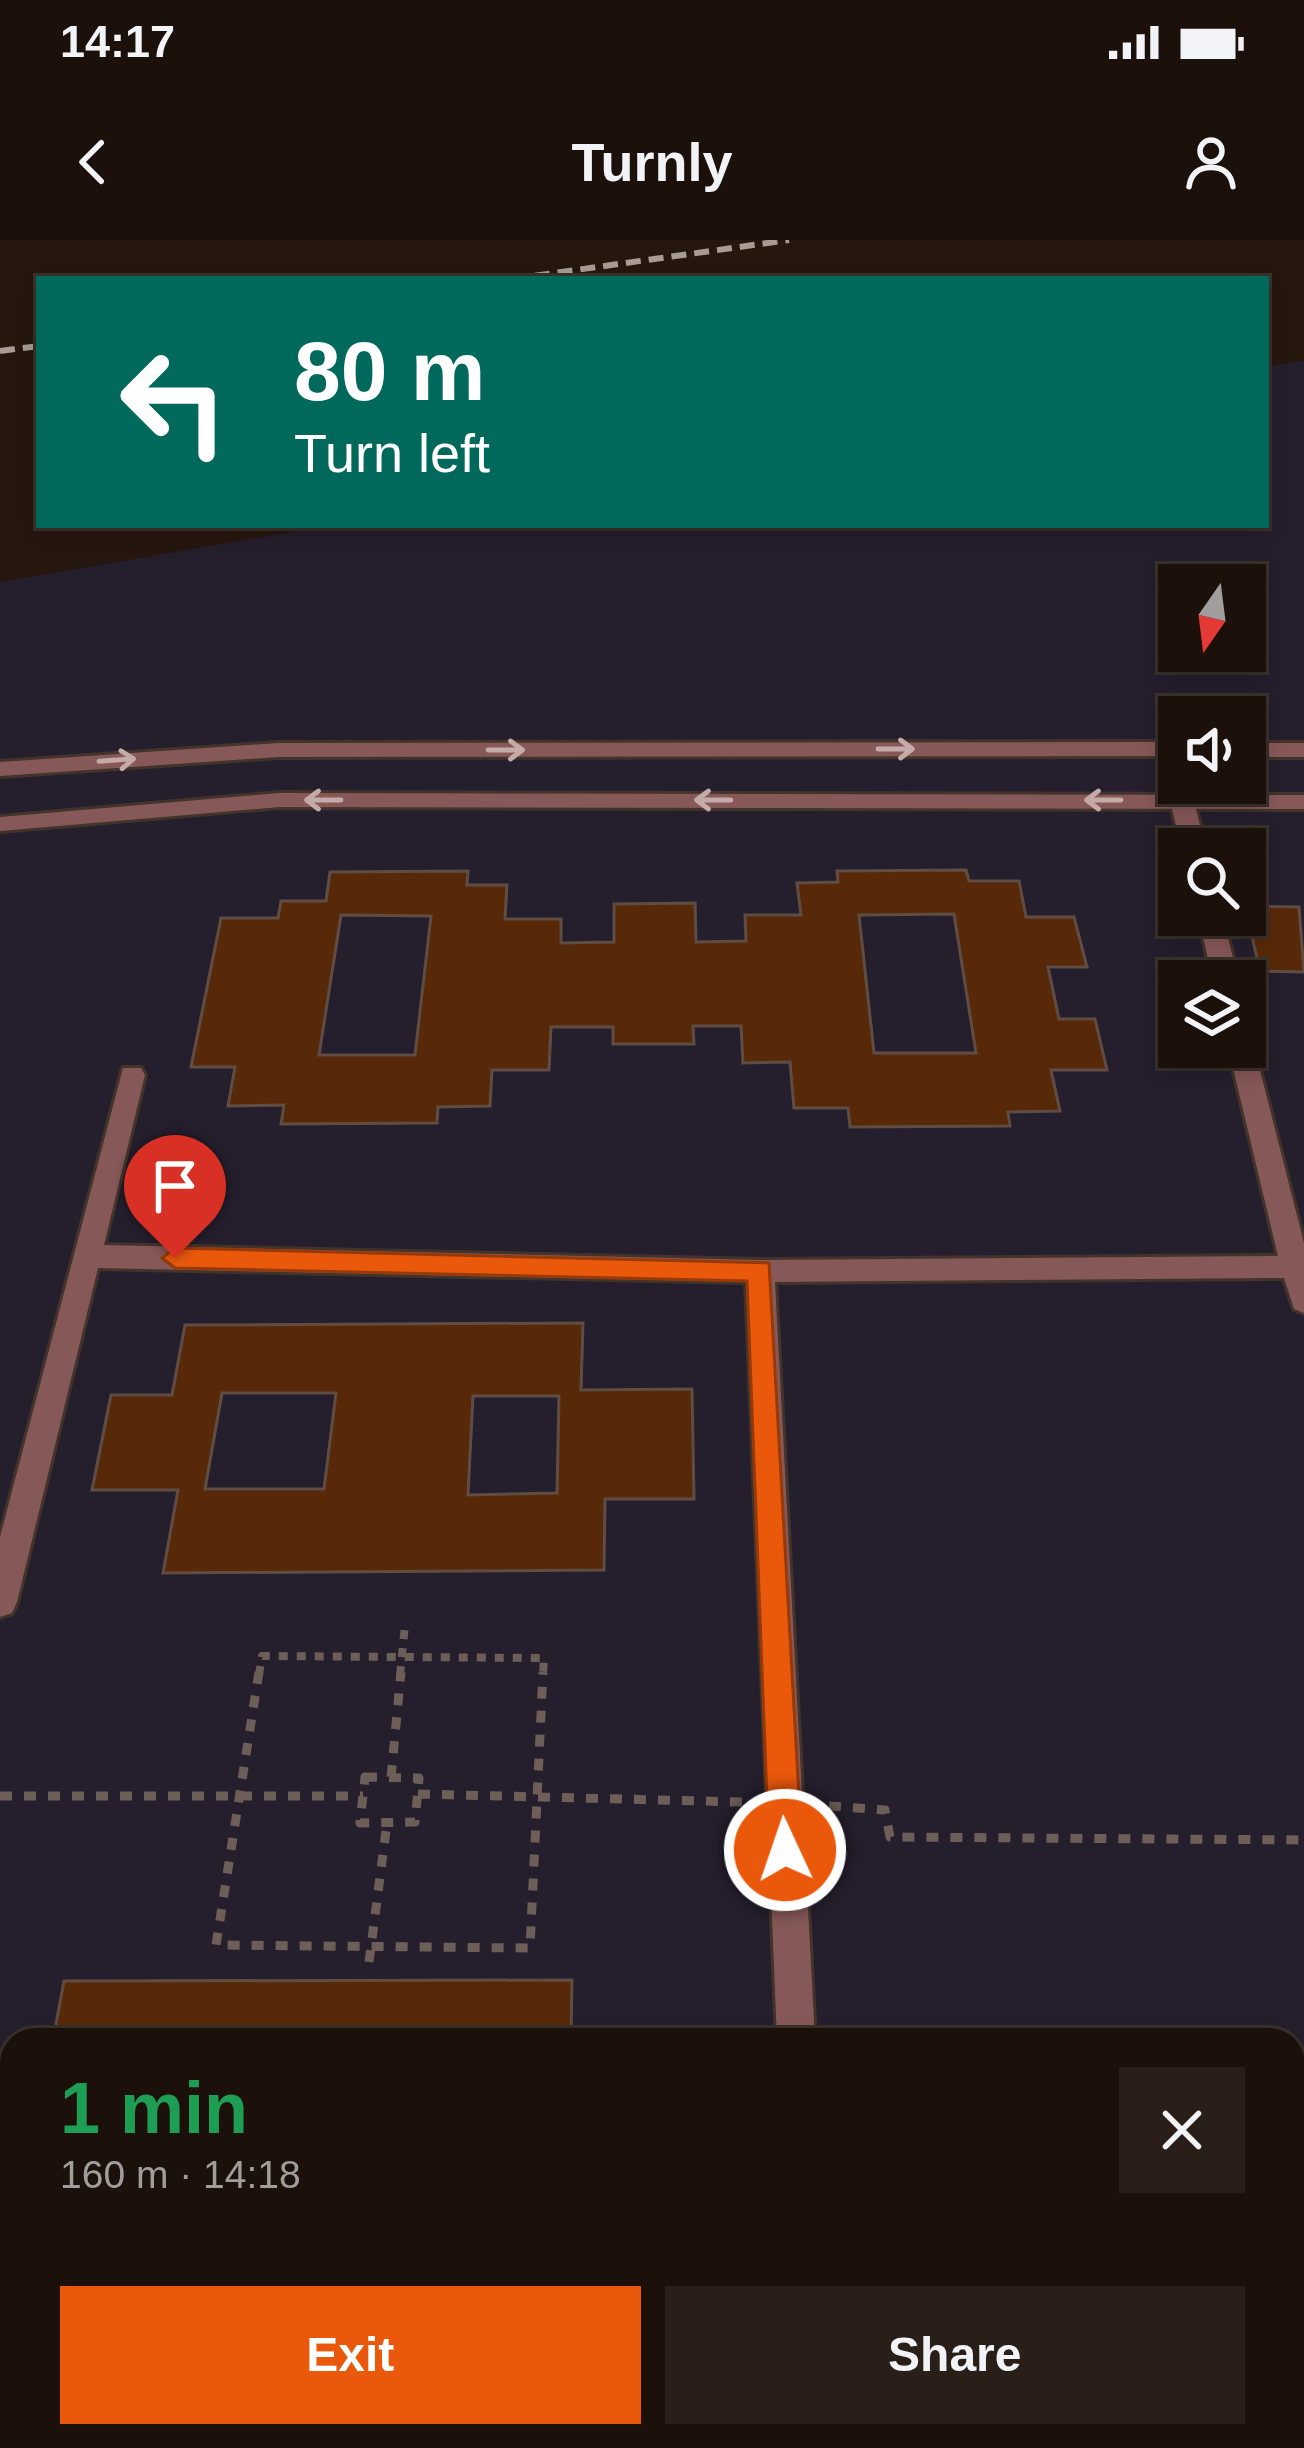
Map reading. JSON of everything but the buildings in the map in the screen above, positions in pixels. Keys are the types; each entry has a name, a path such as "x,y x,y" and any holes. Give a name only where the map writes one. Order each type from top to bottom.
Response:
{"street":[{"path":"12,794 278,750 1158,749"},
{"path":"1266,750 1304,750"},
{"path":"12,794 280,800 1158,800"},
{"path":"1266,801 1304,802"},
{"path":"1246,1068 1304,1301"},
{"path":"0,1602 132,1075"},
{"path":"85,1256 760,1270 1294,1267"},
{"path":"760,1270 795,2028"}],"path":[{"path":"392,1777 405,1625"},
{"path":"262,1656 544,1658 530,1948 216,1945 240,1796 262,1656"},
{"path":"365,1777 392,1777 419,1778 416,1822 361,1823 365,1777"},
{"path":"418,1794 885,1810 890,1837 1304,1840"},
{"path":"0,1796 363,1796"},
{"path":"369,1962 387,1823"}],"shaded area":[{"path":"1304,360 1304,2028 0,2028 0,582 316,528 1269,528 1269,366"}],"railway":[{"path":"533,276 789,240"},
{"path":"0,351 36,346"}],"route":[{"path":"175,1258 760,1270 785,1850"}]}
